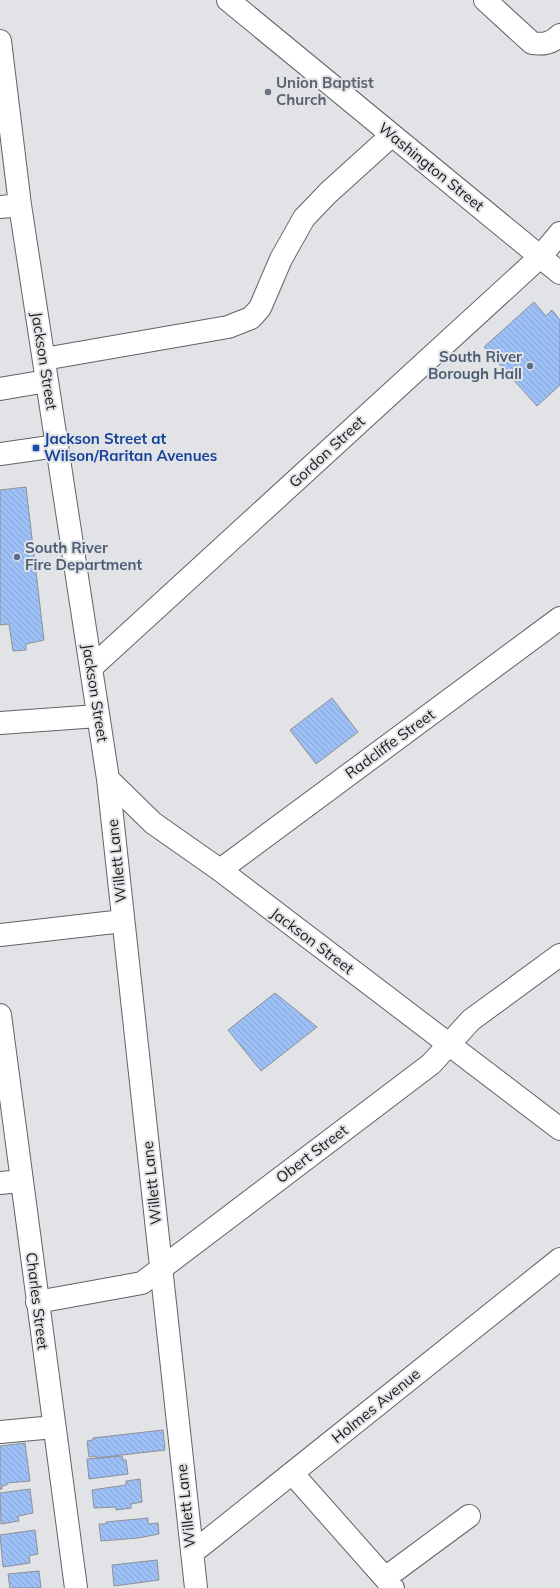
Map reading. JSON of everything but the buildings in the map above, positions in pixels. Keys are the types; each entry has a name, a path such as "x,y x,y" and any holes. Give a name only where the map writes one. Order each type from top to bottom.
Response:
{"street":[{"name":"Washington Street","path":"228,0 560,273"},
{"path":"485,0 532,43 541,44 555,41 560,35"},
{"name":"Jackson Street","path":"0,41 10,206 44,359 108,779 153,823 220,870 560,1129"},
{"path":"44,359 228,327 251,318 260,308 281,259 304,218 328,193 392,135"},
{"name":"Gordon Street","path":"91,668 540,257 560,233"},
{"path":"0,388 47,381"},
{"path":"0,454 57,446"},
{"name":"Radcliffe Street","path":"220,870 560,618"},
{"path":"0,723 98,716"},
{"name":"Willett Lane","path":"108,779 196,1588"},
{"path":"0,935 123,921"},
{"name":"Obert Street","path":"37,1302 142,1283 431,1064 471,1020 560,955"},
{"name":"Charles Street","path":"0,1015 76,1588"},
{"path":"0,1183 22,1181"},
{"name":"Holmes Avenue","path":"192,1554 560,1259"},
{"path":"0,1432 54,1427"},
{"path":"292,1473 389,1583 469,1516"}],"place":[{"name":"Union Baptist Church","path":"268,92"},
{"name":"South River Borough Hall","path":"530,366"},
{"name":"Jackson Street at Wilson/Raritan Avenues","path":"36,448"},
{"name":"South River Fire Department","path":"17,557"}]}
